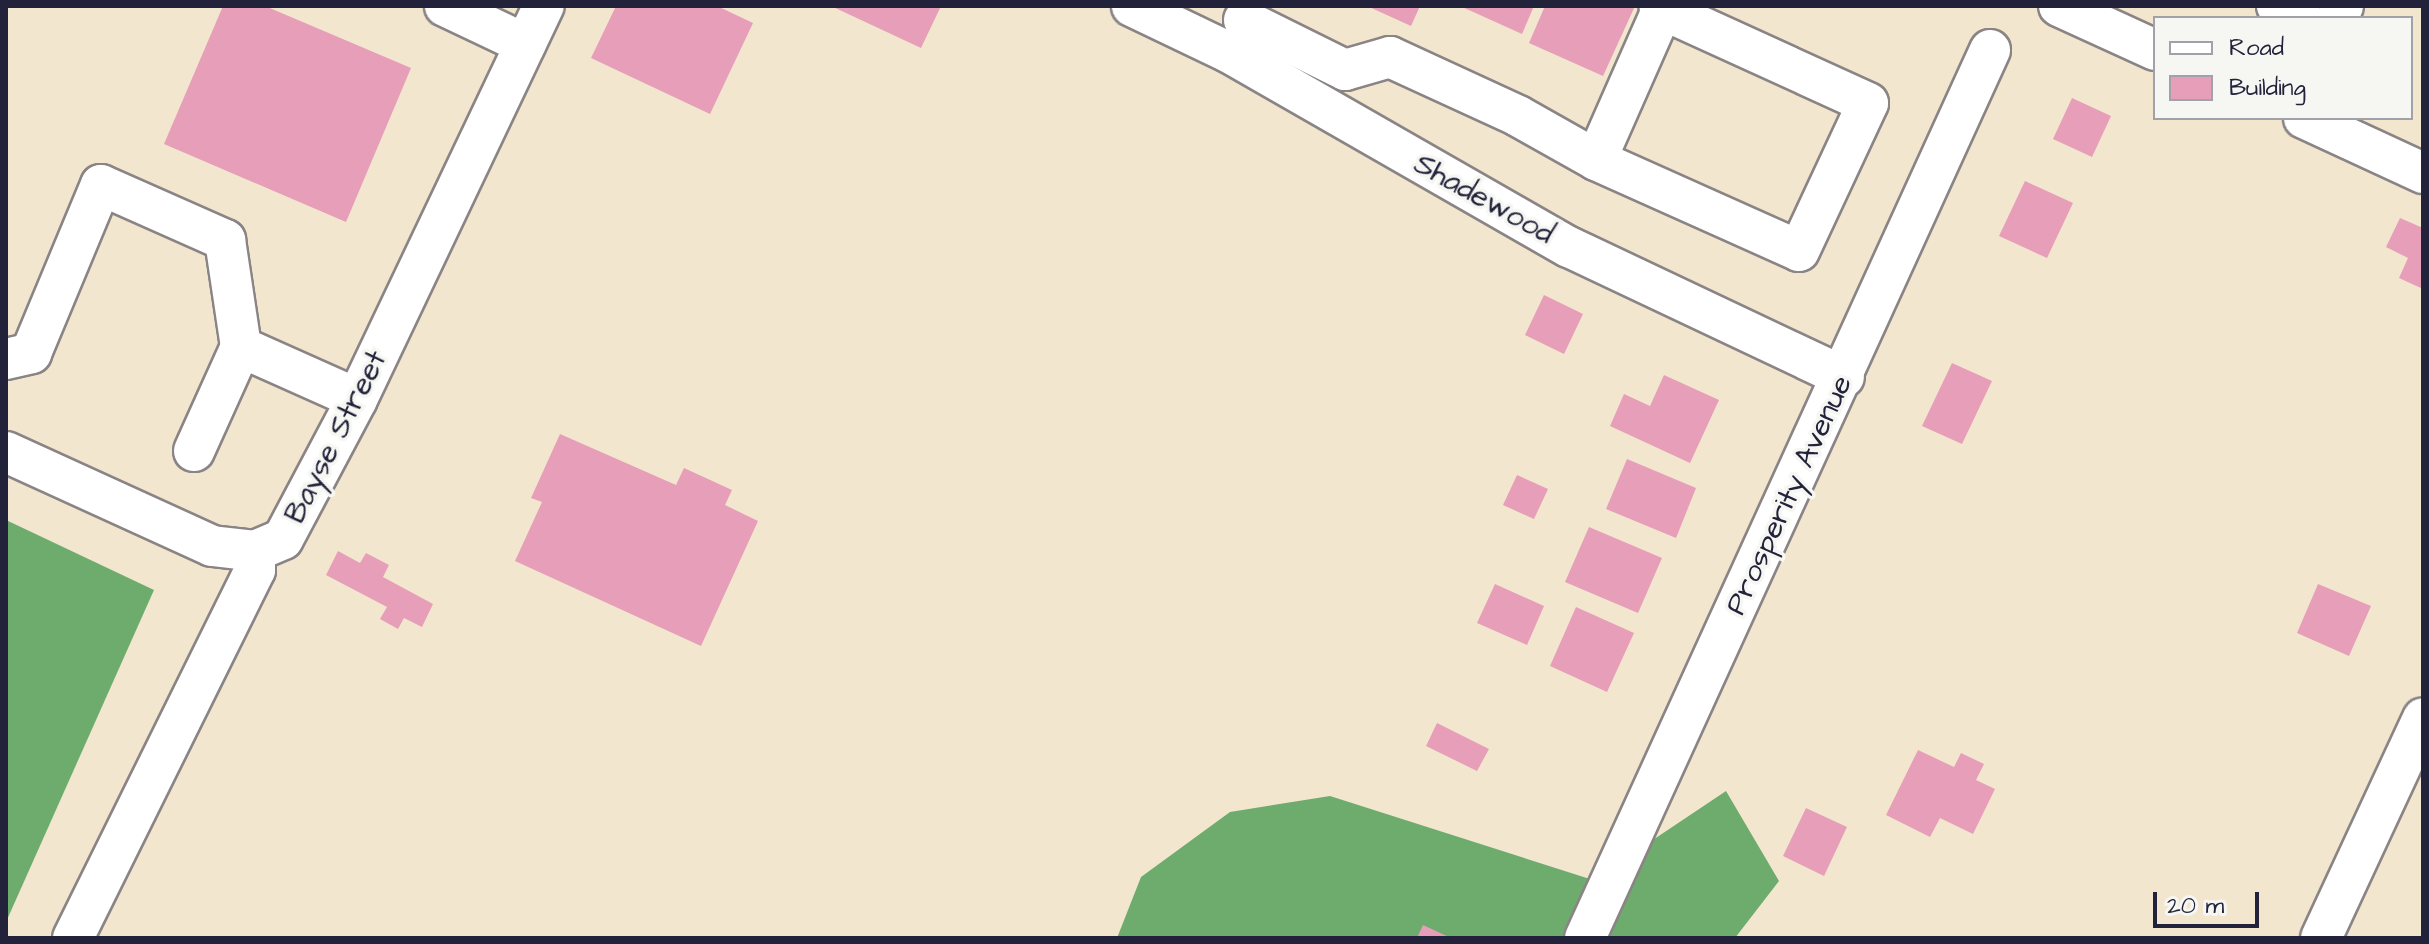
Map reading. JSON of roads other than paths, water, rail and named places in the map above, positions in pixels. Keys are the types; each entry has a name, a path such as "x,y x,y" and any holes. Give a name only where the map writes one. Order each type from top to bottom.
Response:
{"street":[{"path":"445,6 525,44"},
{"name":"Bayse Street","path":"73,938 255,570 255,551 283,539 294,526 544,6"},
{"name":"Shadewood","path":"1132,6 1241,26 1569,247 1844,377"},
{"path":"2059,6 2153,49"},
{"path":"2277,6 2298,16"},
{"path":"1241,26 1345,70 1390,57 1518,116 1596,160 1799,251 1868,103 1662,7 1596,160"},
{"name":"Prosperity Avenue","path":"1585,938 1844,377 1990,50"},
{"path":"2308,120 2423,173"},
{"path":"6,359 31,353 101,185 225,240 241,347 194,451"},
{"path":"241,347 357,399"},
{"path":"6,452 212,546 255,551"},
{"path":"2321,938 2423,718"}]}
